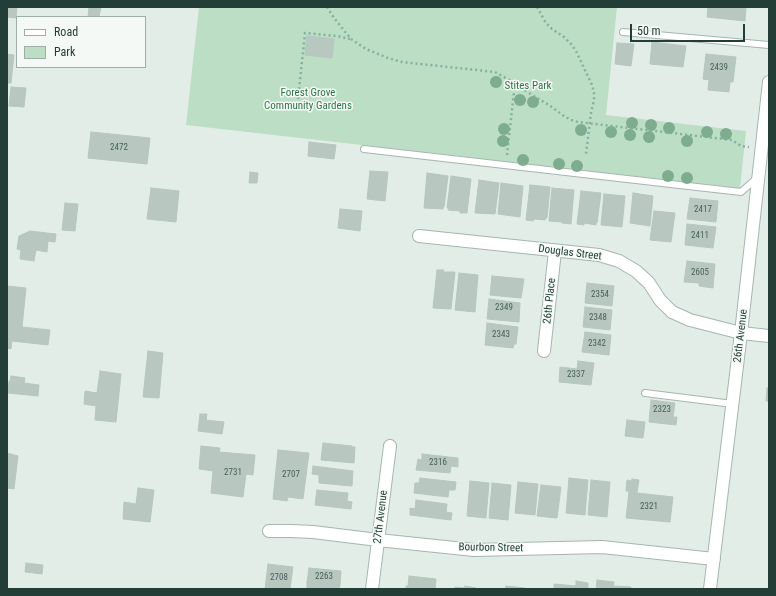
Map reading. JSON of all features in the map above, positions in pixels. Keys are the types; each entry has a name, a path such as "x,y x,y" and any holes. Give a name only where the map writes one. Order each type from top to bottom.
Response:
{"street":[{"name":"26th Avenue","path":"710,589 742,332 764,178 762,148 769,82"},
{"name":"Douglas Street","path":"419,236 599,255 620,261 636,271 649,283 660,300 672,312 690,320 742,332 769,336"},
{"name":"26th Place","path":"544,351 555,251"},
{"name":"27th Avenue","path":"372,589 390,446"},
{"name":"Bourbon Street","path":"269,531 313,532 474,550 602,547 714,559"}],"lane":[{"path":"623,32 769,45"},
{"path":"364,149 740,192 764,178"},
{"path":"645,393 733,404"}],"path":[{"path":"327,7 351,39 366,49 402,62 495,72 515,83 564,116 578,122 732,140 741,146 762,148"},
{"path":"538,8 552,29 564,37 572,45 589,77 594,92 586,154"},
{"path":"298,99 305,33 351,39"},
{"path":"506,165 515,83"}],"green space":[{"name":"Stites Park","path":"199,7 617,7 606,115 746,131 740,188 186,125"}],"building":[{"path":"7,7 17,7 16,18 7,17"},
{"path":"89,7 101,7 99,16 88,16"},
{"path":"708,7 746,7 745,21 707,17"},
{"path":"307,36 334,39 332,58 305,55"},
{"path":"652,42 686,46 683,67 650,64"},
{"path":"617,43 634,44 631,66 615,64"},
{"path":"7,54 14,55 11,83 7,83"},
{"path":"706,54 736,57 733,82 730,82 729,92 708,90 709,80 703,79"},
{"path":"11,87 26,88 24,107 9,106"},
{"path":"91,132 150,138 147,164 88,158"},
{"path":"309,142 336,145 334,159 308,156"},
{"path":"370,171 388,172 385,201 367,199"},
{"path":"250,172 258,173 257,183 249,183"},
{"path":"427,173 448,176 443,209 424,208"},
{"path":"451,176 471,179 467,213 448,210 449,208 447,208"},
{"path":"479,180 499,183 495,214 475,213"},
{"path":"501,183 523,186 520,217 498,214"},
{"path":"530,185 550,187 547,218 545,220 526,220"},
{"path":"151,188 179,191 176,222 147,219"},
{"path":"552,188 574,190 571,224 549,221"},
{"path":"581,191 601,193 596,225 584,223 584,225 577,224"},
{"path":"633,193 653,196 650,226 630,223"},
{"path":"604,194 625,196 622,227 601,225"},
{"path":"690,198 718,201 716,222 687,219"},
{"path":"65,203 78,204 75,231 62,230"},
{"path":"340,209 362,211 360,231 338,228"},
{"path":"654,211 675,213 671,242 650,240"},
{"path":"687,224 716,227 713,248 685,245"},
{"path":"30,231 56,234 55,242 48,241 47,252 36,250 34,261 20,259 21,250 17,249 19,236"},
{"path":"687,261 715,264 713,288 699,286 699,283 684,282"},
{"path":"437,270 444,270 443,272 455,272 451,309 433,308"},
{"path":"459,273 478,275 475,312 455,310"},
{"path":"492,276 524,279 521,298 490,295"},
{"path":"587,283 614,286 612,306 585,303"},
{"path":"7,286 26,288 22,327 50,330 48,345 12,341 11,349 7,348"},
{"path":"489,299 520,303 519,322 487,319"},
{"path":"585,307 612,310 610,330 583,327"},
{"path":"487,323 518,327 516,344 514,344 513,348 485,345"},
{"path":"585,332 611,335 609,355 582,352"},
{"path":"148,351 163,353 159,398 143,397"},
{"path":"578,361 594,363 591,385 559,382 560,367 577,369"},
{"path":"100,371 121,374 116,422 95,420 96,406 84,404 85,391 97,393"},
{"path":"11,376 25,378 24,383 39,385 38,396 8,393"},
{"path":"767,388 769,388 769,401 766,401"},
{"path":"651,400 675,403 673,417 677,417 676,425 649,422"},
{"path":"200,414 207,414 206,420 224,422 222,434 198,431"},
{"path":"627,420 645,422 643,438 625,436"},
{"path":"323,443 355,447 354,463 321,460"},
{"path":"201,446 220,448 219,452 255,455 253,475 246,474 243,497 211,493 213,471 199,469"},
{"path":"278,450 309,453 303,499 288,497 287,501 273,499"},
{"path":"7,453 18,456 14,489 7,488"},
{"path":"422,454 458,458 458,467 451,466 450,473 416,470 418,459 422,460"},
{"path":"313,466 353,471 352,486 319,483 319,475 312,474"},
{"path":"420,478 456,482 455,490 449,490 448,497 414,493 415,483 419,483"},
{"path":"569,478 588,480 585,515 566,513"},
{"path":"632,479 639,480 637,492 626,491 627,480 632,481"},
{"path":"591,480 610,482 607,517 588,515"},
{"path":"470,481 489,483 486,518 467,516"},
{"path":"518,482 538,484 535,515 515,513"},
{"path":"492,483 511,485 508,520 489,518"},
{"path":"541,485 561,487 557,518 537,516"},
{"path":"138,488 154,490 150,522 123,519 124,502 136,504"},
{"path":"317,490 348,493 347,501 352,502 351,509 315,505"},
{"path":"629,492 673,497 670,522 626,518"},
{"path":"416,500 447,504 446,512 452,513 451,520 410,515 410,508 415,509"},
{"path":"26,563 43,565 42,574 25,572"},
{"path":"268,564 293,567 290,589 265,589"},
{"path":"309,568 341,571 340,585 307,582"},
{"path":"409,576 436,579 435,589 406,589 406,586 408,586"},
{"path":"597,580 614,582 613,586 631,587 631,589 596,589"},
{"path":"576,581 588,583 588,589 554,589 554,584 576,586"},
{"path":"307,582 340,585 339,589 307,589"},
{"path":"465,586 476,589 455,589 455,587 465,588"},
{"path":"506,586 525,588 525,589 505,589"}],"park label":[{"name":"Forest Grove Community Gardens","path":"308,99"}]}
